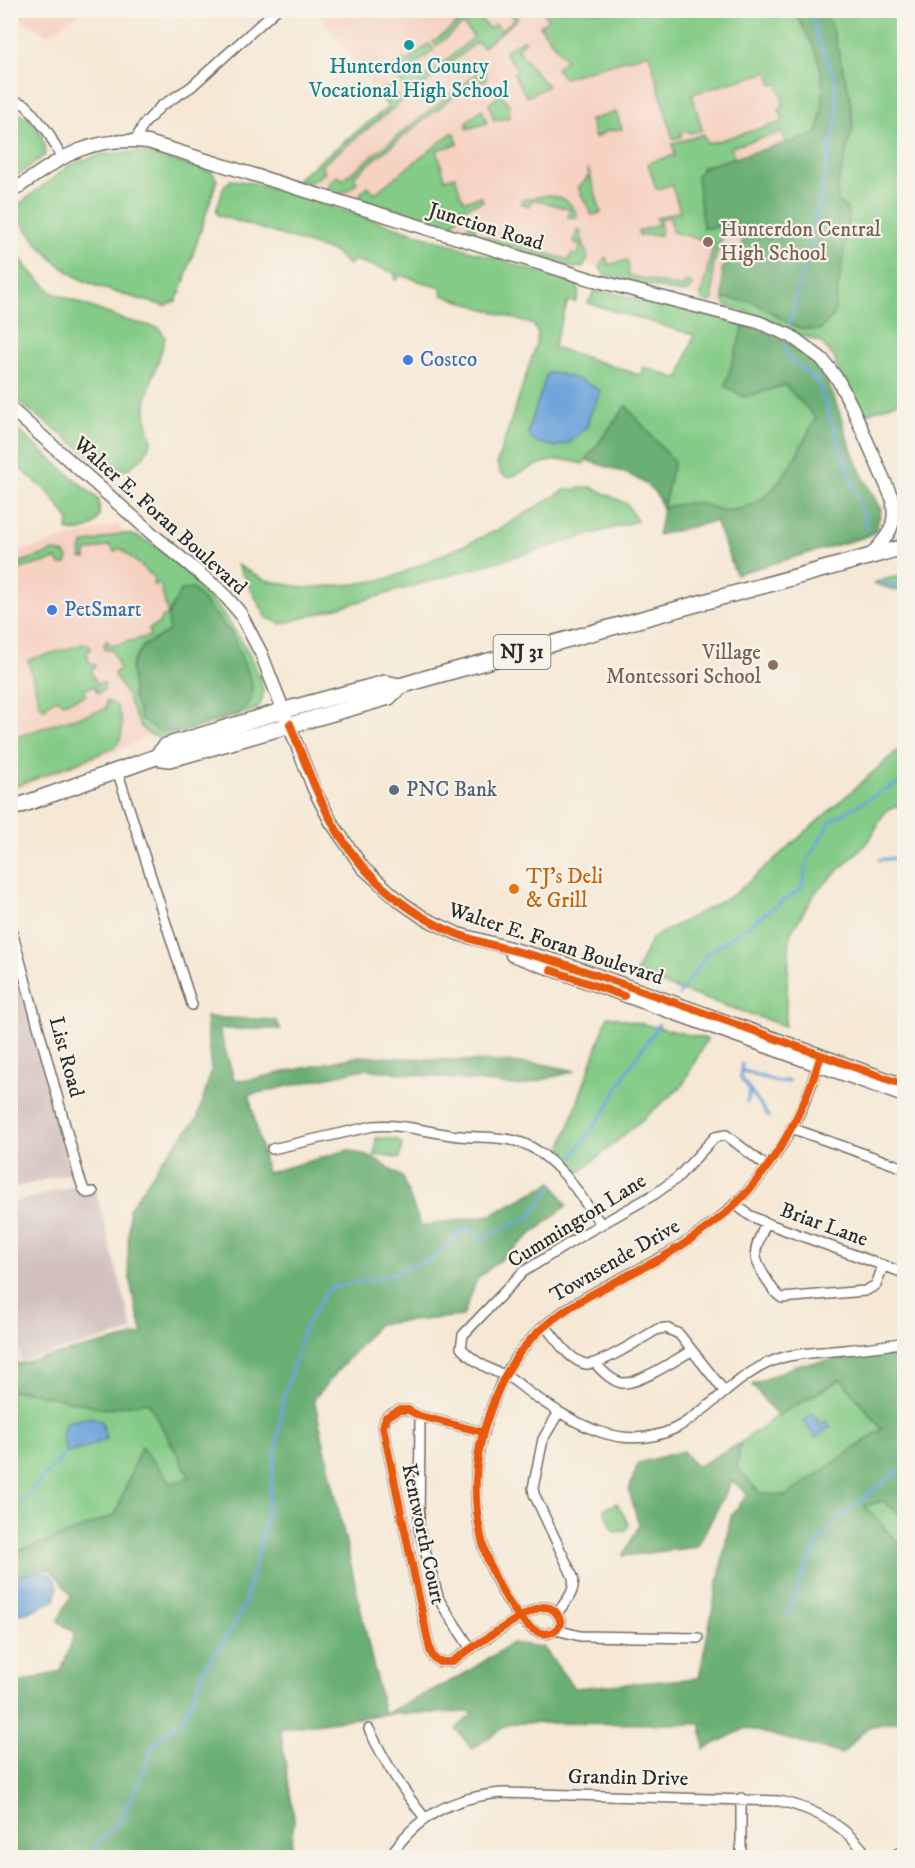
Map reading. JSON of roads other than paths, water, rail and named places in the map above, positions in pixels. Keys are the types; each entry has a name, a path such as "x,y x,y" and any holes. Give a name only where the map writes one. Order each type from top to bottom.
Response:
{"highway":[{"name":"NJ 31","path":"10,808 156,756 166,746 287,717 385,683 400,686 904,547"}],"street":[{"path":"135,141 144,124 161,106 191,87 276,10"},
{"path":"10,99 26,105 48,132 61,158"},
{"name":"Junction Road","path":"10,193 61,158 80,148 97,144 135,141 162,145 349,206 590,279 758,322 791,336 822,358 838,380 852,407 892,498 904,519"},
{"name":"Walter E. Foran Boulevard","path":"10,408 222,592 240,613 250,630 287,717 320,802 340,837 363,868 384,889 417,913 448,930 535,964 904,1085"},
{"path":"869,557 892,528 894,512 892,498"},
{"path":"117,770 192,1005"},
{"name":"List Road","path":"10,924 79,1176 87,1193 93,1192"},
{"name":"Walter E. Foran Boulevard","path":"819,1059 904,1096"},
{"name":"Townsende Drive","path":"556,1630 543,1635 530,1629 520,1617 501,1590 481,1540 477,1519 476,1470 482,1432 499,1386 519,1353 545,1326 582,1299 678,1247 735,1204 766,1166 791,1128 804,1101 819,1059"},
{"path":"272,1149 373,1126 388,1125 517,1141 533,1149 561,1170 602,1224"},
{"path":"791,1128 904,1168"},
{"name":"Cummington Lane","path":"505,1374 469,1357 461,1348 463,1335 523,1272 636,1206 669,1184 715,1137 726,1135 766,1166"},
{"name":"Briar Lane","path":"735,1204 749,1215 766,1223 904,1273"},
{"path":"766,1223 756,1245 755,1259 774,1291 782,1298 865,1290 876,1285 884,1266"},
{"path":"545,1326 575,1359 586,1364 595,1363 658,1329 666,1328 679,1334 725,1392"},
{"path":"505,1374 559,1412 599,1433 619,1438 639,1438 659,1434 676,1427 761,1366 787,1356 904,1342"},
{"path":"595,1363 622,1383 636,1381 691,1351"},
{"name":"Kentworth Court","path":"482,1432 420,1416 408,1410 399,1410 386,1417 383,1427 433,1657 439,1662 451,1662 520,1617"},
{"path":"557,1613 573,1593 575,1585 533,1488 543,1439 559,1412"},
{"path":"420,1416 419,1529 439,1600 471,1649"},
{"path":"520,1617 540,1607 552,1609 557,1613 561,1624 556,1630 580,1636 698,1638"},
{"path":"369,1729 404,1792 425,1818"},
{"name":"Grandin Drive","path":"389,1857 405,1837 425,1818 454,1802 487,1794 741,1798 780,1801 811,1810 839,1826 852,1837 868,1857"},
{"path":"741,1798 741,1857"},
{"path":"890,1857 904,1850"}],"water":[{"path":"549,373 576,379 601,392 589,417 587,427 571,442 556,447 536,442 528,433"},
{"path":"813,1414 821,1425 826,1421 832,1428 828,1428 816,1438 803,1421"},
{"path":"92,1417 102,1422 106,1439 66,1453 62,1435 66,1422"},
{"path":"37,1571 51,1574 58,1586 55,1600 26,1613 11,1615 11,1580"}],"waterway":[{"path":"789,324 809,249 837,119 835,78 817,37 811,10"},
{"path":"784,345 789,359 818,382 868,529"},
{"path":"882,581 904,588"},
{"path":"679,995 707,954 802,888 807,861 831,821 882,791 904,781"},
{"path":"879,860 904,857"},
{"path":"567,1165 611,1102 627,1071 659,1024"},
{"path":"742,1064 741,1078 769,1117"},
{"path":"741,1070 777,1082 789,1081"},
{"path":"747,1102 750,1092"},
{"path":"87,1858 100,1840 119,1823 138,1785 153,1746 186,1714 206,1667 240,1616 267,1513 283,1400 305,1326 329,1288 382,1277 435,1258 459,1232 476,1228 480,1240 529,1217 553,1186"},
{"path":"21,1502 66,1453"},
{"path":"788,1615 807,1563 824,1535 851,1508 904,1466"}],"place":[{"name":"Hunterdon County Vocational High School","path":"409,45"},
{"name":"Hunterdon Central High School","path":"708,242"},
{"name":"Costco","path":"408,360"},
{"name":"PetSmart","path":"52,610"},
{"name":"Village Montessori School","path":"773,665"},
{"name":"PNC Bank","path":"394,790"},
{"name":"TJ's Deli & Grill","path":"514,889"}]}
